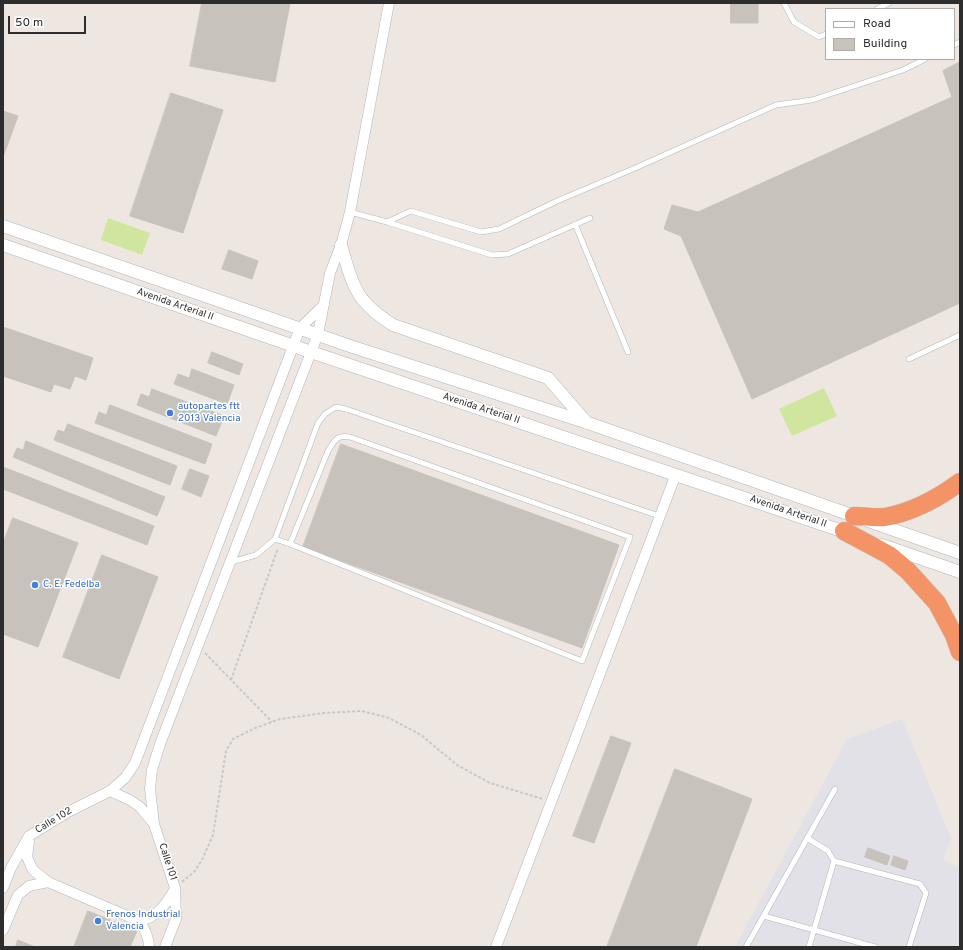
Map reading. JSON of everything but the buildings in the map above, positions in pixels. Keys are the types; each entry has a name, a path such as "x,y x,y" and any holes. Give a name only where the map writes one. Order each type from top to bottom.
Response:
{"highway":[{"path":"854,516 883,517 913,510 940,497 960,482"},
{"path":"844,531 889,555 908,571 937,603 954,635 960,652"}],"street":[{"path":"154,824 150,789 152,770 160,744 318,334 330,273 350,212 389,3"},
{"name":"Avenida Arterial II","path":"3,226 353,347 588,424 960,553"},
{"name":"Avenida Arterial II","path":"3,245 294,346 844,531 960,572"},
{"path":"340,245 359,296 374,312 393,325 548,378 588,424"},
{"path":"300,328 324,305"},
{"name":"Calle 102","path":"3,888 11,868 29,836 68,812 110,791 125,778 135,763 300,328"},
{"path":"496,947 676,474"},
{"path":"110,791 130,800 140,807 154,824"},
{"name":"Calle 101","path":"154,824 175,888 176,919 165,947"},
{"path":"29,836 27,857 33,870 48,882 139,921 148,920 165,905 175,888"},
{"path":"3,930 18,895 29,886 48,882"},
{"path":"139,921 149,940 149,947"}],"lane":[{"path":"784,3 794,22 819,37 825,34"},
{"path":"879,8 889,3"},
{"path":"387,222 411,211 481,232 498,229 557,201 633,170 776,105 812,100 903,70 923,60"},
{"path":"350,212 492,255 508,254 590,218"},
{"path":"575,224 628,352"},
{"path":"909,358 960,335"},
{"path":"230,562 256,555 277,540 318,423 325,414 336,406 659,516"},
{"path":"277,540 582,661 630,537 350,437 342,436 334,440 328,450 290,544"},
{"path":"746,947 835,789"},
{"path":"807,838 828,851 834,861 920,884 926,893 909,947"},
{"path":"809,947 834,861"},
{"path":"764,916 875,947"}],"path":[{"path":"231,680 277,540"},
{"path":"198,646 272,722"},
{"path":"175,888 194,872 202,860 213,836 226,751 233,739 255,728 280,719 324,713 362,711 389,718 421,735 457,765 490,783 551,802"}],"shaded area":[{"path":"902,719 951,838 943,860 960,868 960,947 735,947 847,739"}],"green space":[{"path":"108,218 150,233 142,255 101,240"},
{"path":"824,388 837,416 792,436 779,409"}],"place":[{"name":"autopartes ftt 2013 Valencia","path":"170,413"},
{"name":"C. E. Fedelba","path":"35,585"},
{"name":"Frenos Industrial Valencia","path":"98,921"}]}
